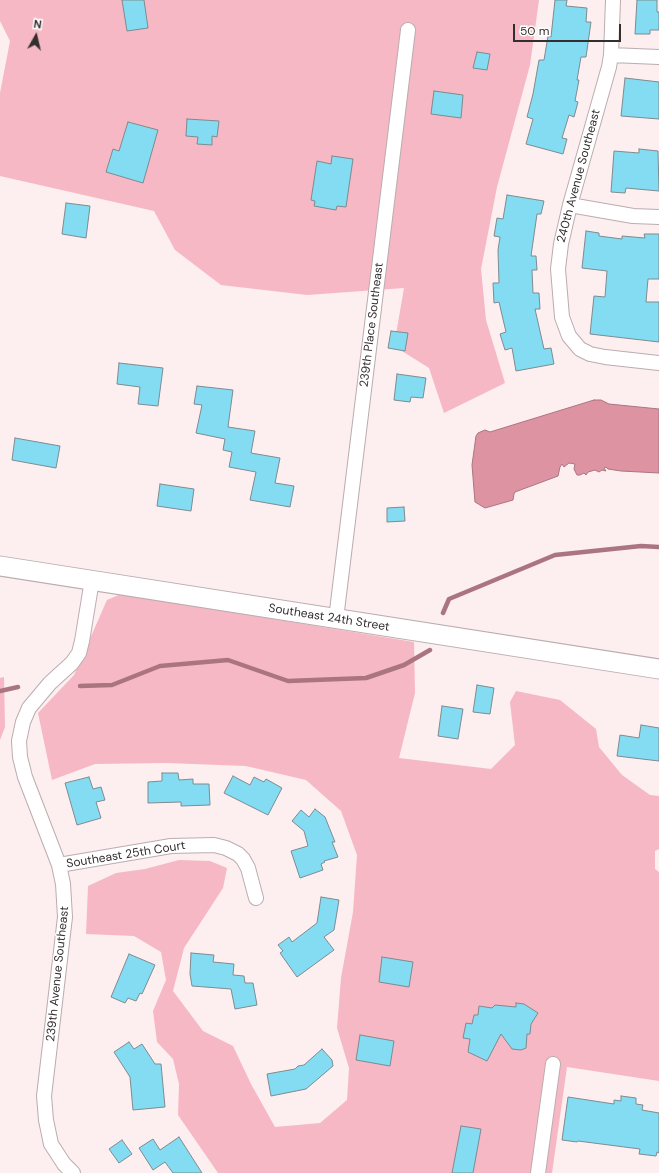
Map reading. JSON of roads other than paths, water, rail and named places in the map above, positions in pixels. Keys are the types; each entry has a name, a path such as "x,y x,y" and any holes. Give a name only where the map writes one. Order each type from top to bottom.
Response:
{"street":[{"name":"240th Avenue Southeast","path":"613,0 611,54 607,75 570,205 561,244 558,269 562,317 569,336 580,349 590,354 605,357 659,362"},
{"name":"239th Place Southeast","path":"336,619 408,30"},
{"path":"611,54 659,57"},
{"path":"570,205 632,216 659,217"},
{"name":"Southeast 24th Street","path":"0,566 659,669"},
{"name":"239th Avenue Southeast","path":"73,1173 64,1164 51,1144 46,1120 44,1096 65,917 65,900 59,865 25,777 20,757 19,741 23,722 29,708 50,683 72,663 79,653 92,580"},
{"name":"Southeast 25th Court","path":"59,865 170,846 214,845 226,848 238,854 243,859 248,868 256,898"},
{"path":"538,1173 553,1064"}],"waterway":[{"path":"443,613 449,599 555,555 641,546 659,547"},
{"path":"80,686 112,685 160,666 228,660 288,681 366,678 404,665 430,650"},
{"path":"0,691 18,687"}]}
